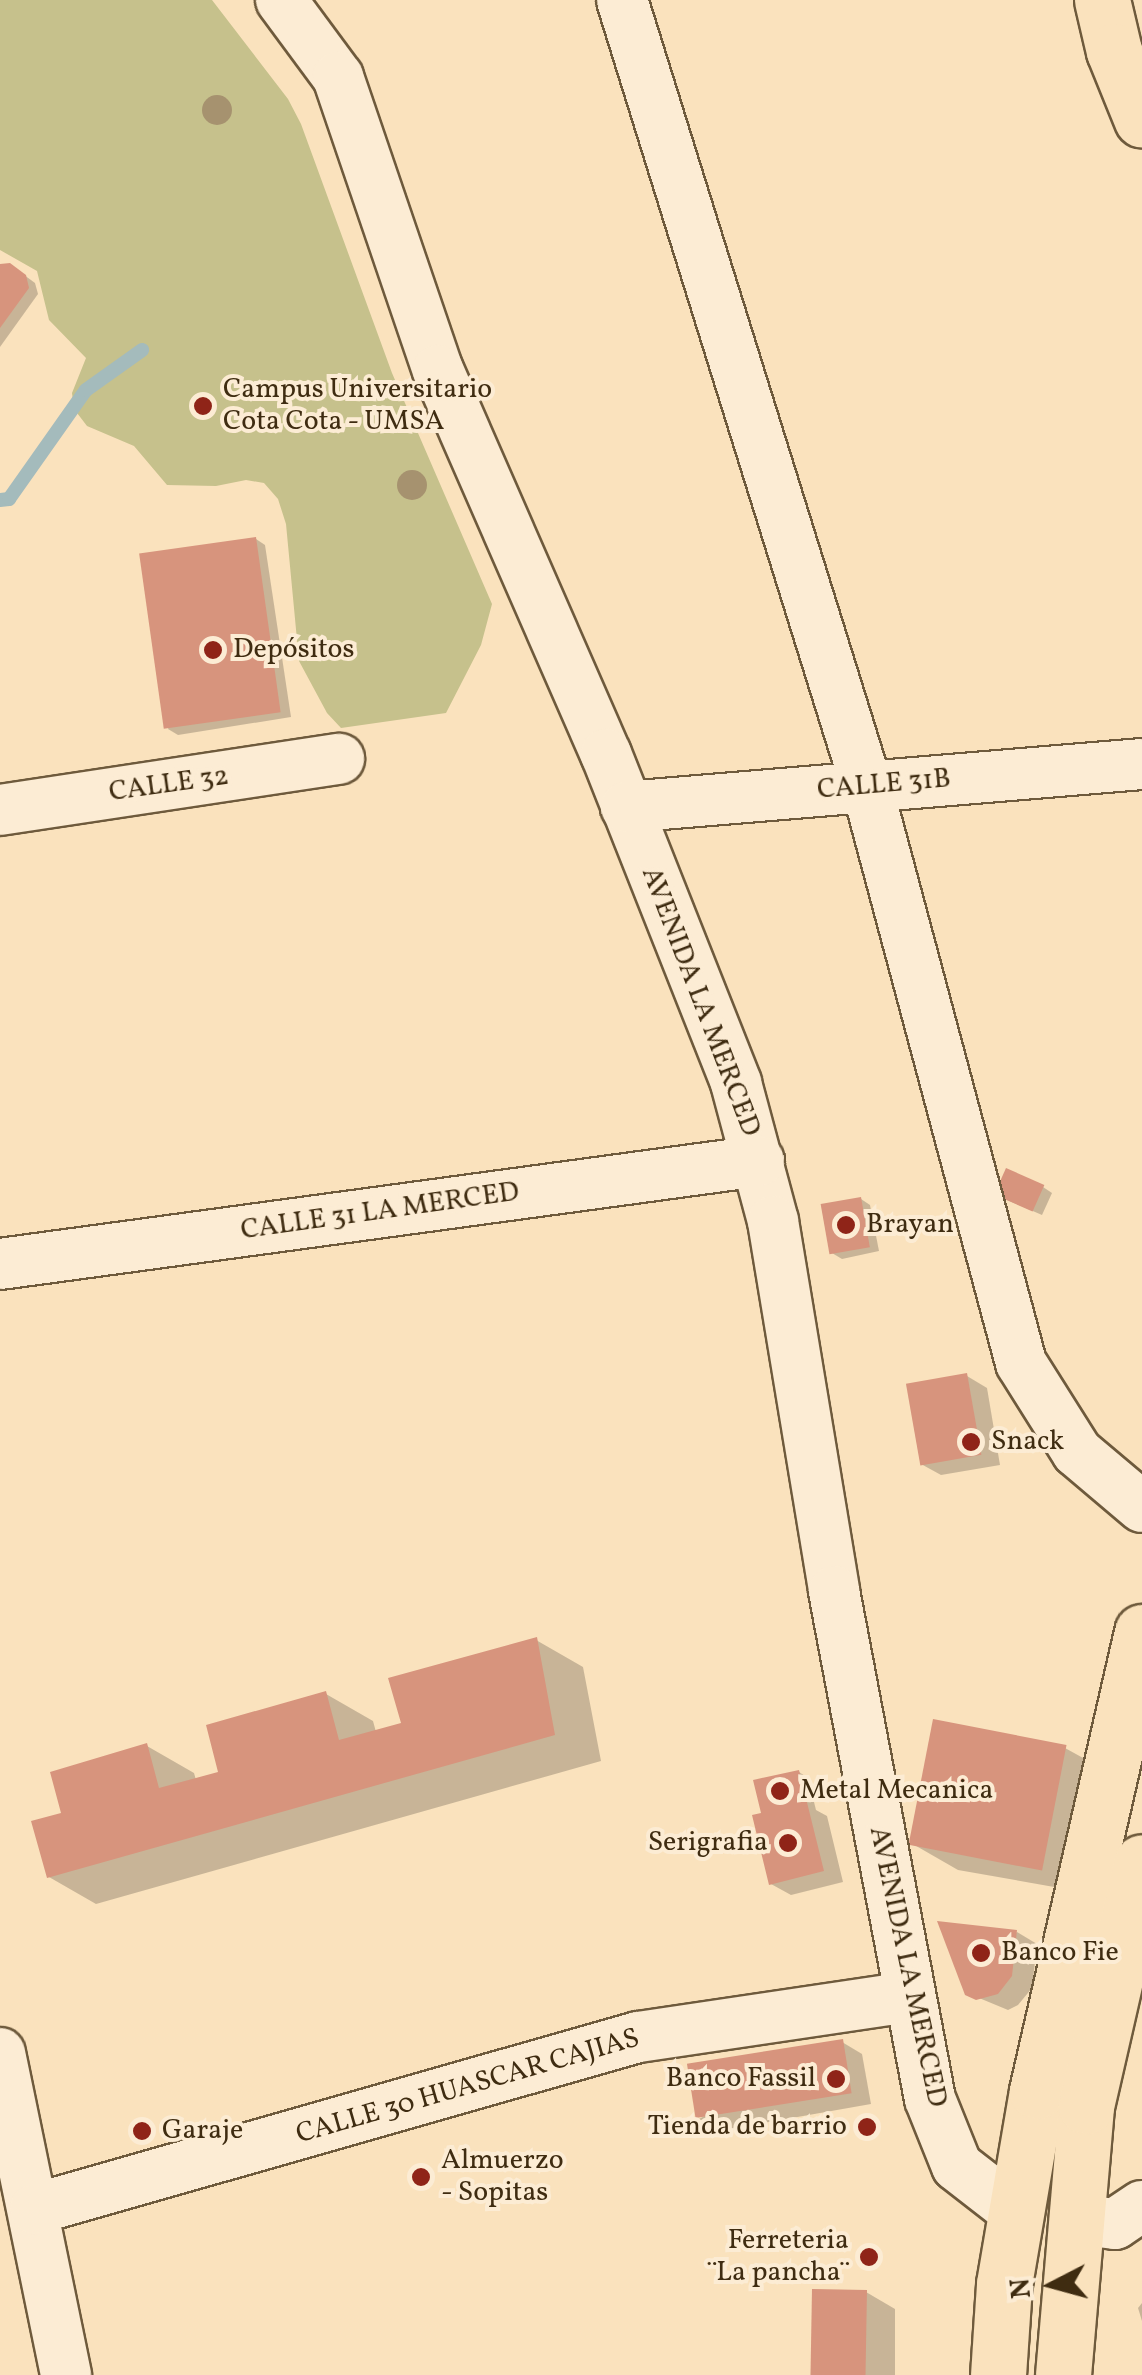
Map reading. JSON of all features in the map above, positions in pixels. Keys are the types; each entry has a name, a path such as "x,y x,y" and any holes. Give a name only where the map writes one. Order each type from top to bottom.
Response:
{"main road":[{"path":"1102,0 1114,51 1142,120"},
{"path":"998,2375 1004,2284 1036,2092 1142,1632"},
{"path":"1063,2375 1086,2106 1142,1862"},
{"path":"1016,2212 1075,2219"}],"street":[{"name":"AVENIDA LA MERCED","path":"280,0 338,77 438,370 626,807 736,1083 760,1161 930,2099 957,2166 1016,2212"},
{"path":"622,0 866,787 1021,1362 1078,1452 1142,1507"},
{"name":"CALLE 32","path":"0,810 338,760"},
{"name":"CALLE 31B","path":"626,807 1142,764"},
{"name":"CALLE 31 LA MERCED","path":"0,1264 760,1161"},
{"name":"CALLE 30 HUASCAR CAJIAS","path":"35,2208 638,2037 909,1997"},
{"path":"0,2053 35,2208 66,2375"},
{"path":"1075,2219 1115,2224 1142,2206"}],"shaded area":[{"name":"Campus Universitario Cota Cota - UMSA","path":"0,0 212,0 288,99 301,124 392,373 492,604 481,645 446,713 341,728 327,713 299,661 286,524 278,499 264,483 246,480 216,486 167,485 134,446 87,426 74,409 72,393 86,358 49,320 37,271 0,250"}],"building":[{"path":"10,263 26,275 29,288 0,328 0,264"},
{"name":"Depósitos","path":"256,537 281,712 164,729 139,553"},
{"path":"1006,1168 1044,1185 1033,1212 994,1194"},
{"name":"Brayan","path":"861,1197 870,1247 829,1254 821,1204"},
{"path":"967,1373 981,1455 920,1466 906,1384"},
{"path":"537,1637 555,1735 47,1878 31,1821 61,1813 50,1772 147,1743 159,1788 218,1772 206,1725 326,1691 339,1740 401,1723 388,1678"},
{"path":"933,1719 1067,1745 1042,1871 909,1845"},
{"name":"Serigrafia","path":"799,1770 824,1871 769,1885 752,1815 761,1813 753,1780"},
{"name":"Banco Fie","path":"937,1921 1017,1930 1012,1976 998,1994 976,2000 965,1995"},
{"path":"843,2039 852,2093 696,2118 687,2064"},
{"path":"812,2289 867,2290 866,2375 810,2375"}],"waterway":[{"path":"0,500 9,499 86,390 142,350"}],"place":[{"name":"Campus Universitario Cota Cota - UMSA","path":"203,406"},
{"name":"Depósitos","path":"213,650"},
{"name":"Brayan","path":"846,1225"},
{"name":"Snack","path":"971,1442"},
{"name":"Metal Mecanica","path":"780,1791"},
{"name":"Serigrafia","path":"788,1843"},
{"name":"Banco Fie","path":"981,1953"},
{"name":"Banco Fassil","path":"836,2079"},
{"name":"Tienda de barrio","path":"867,2127"},
{"name":"Garaje","path":"142,2131"},
{"name":"Almuerzo - Sopitas","path":"421,2177"},
{"name":"Ferreteria ¨La pancha¨","path":"869,2257"}]}
